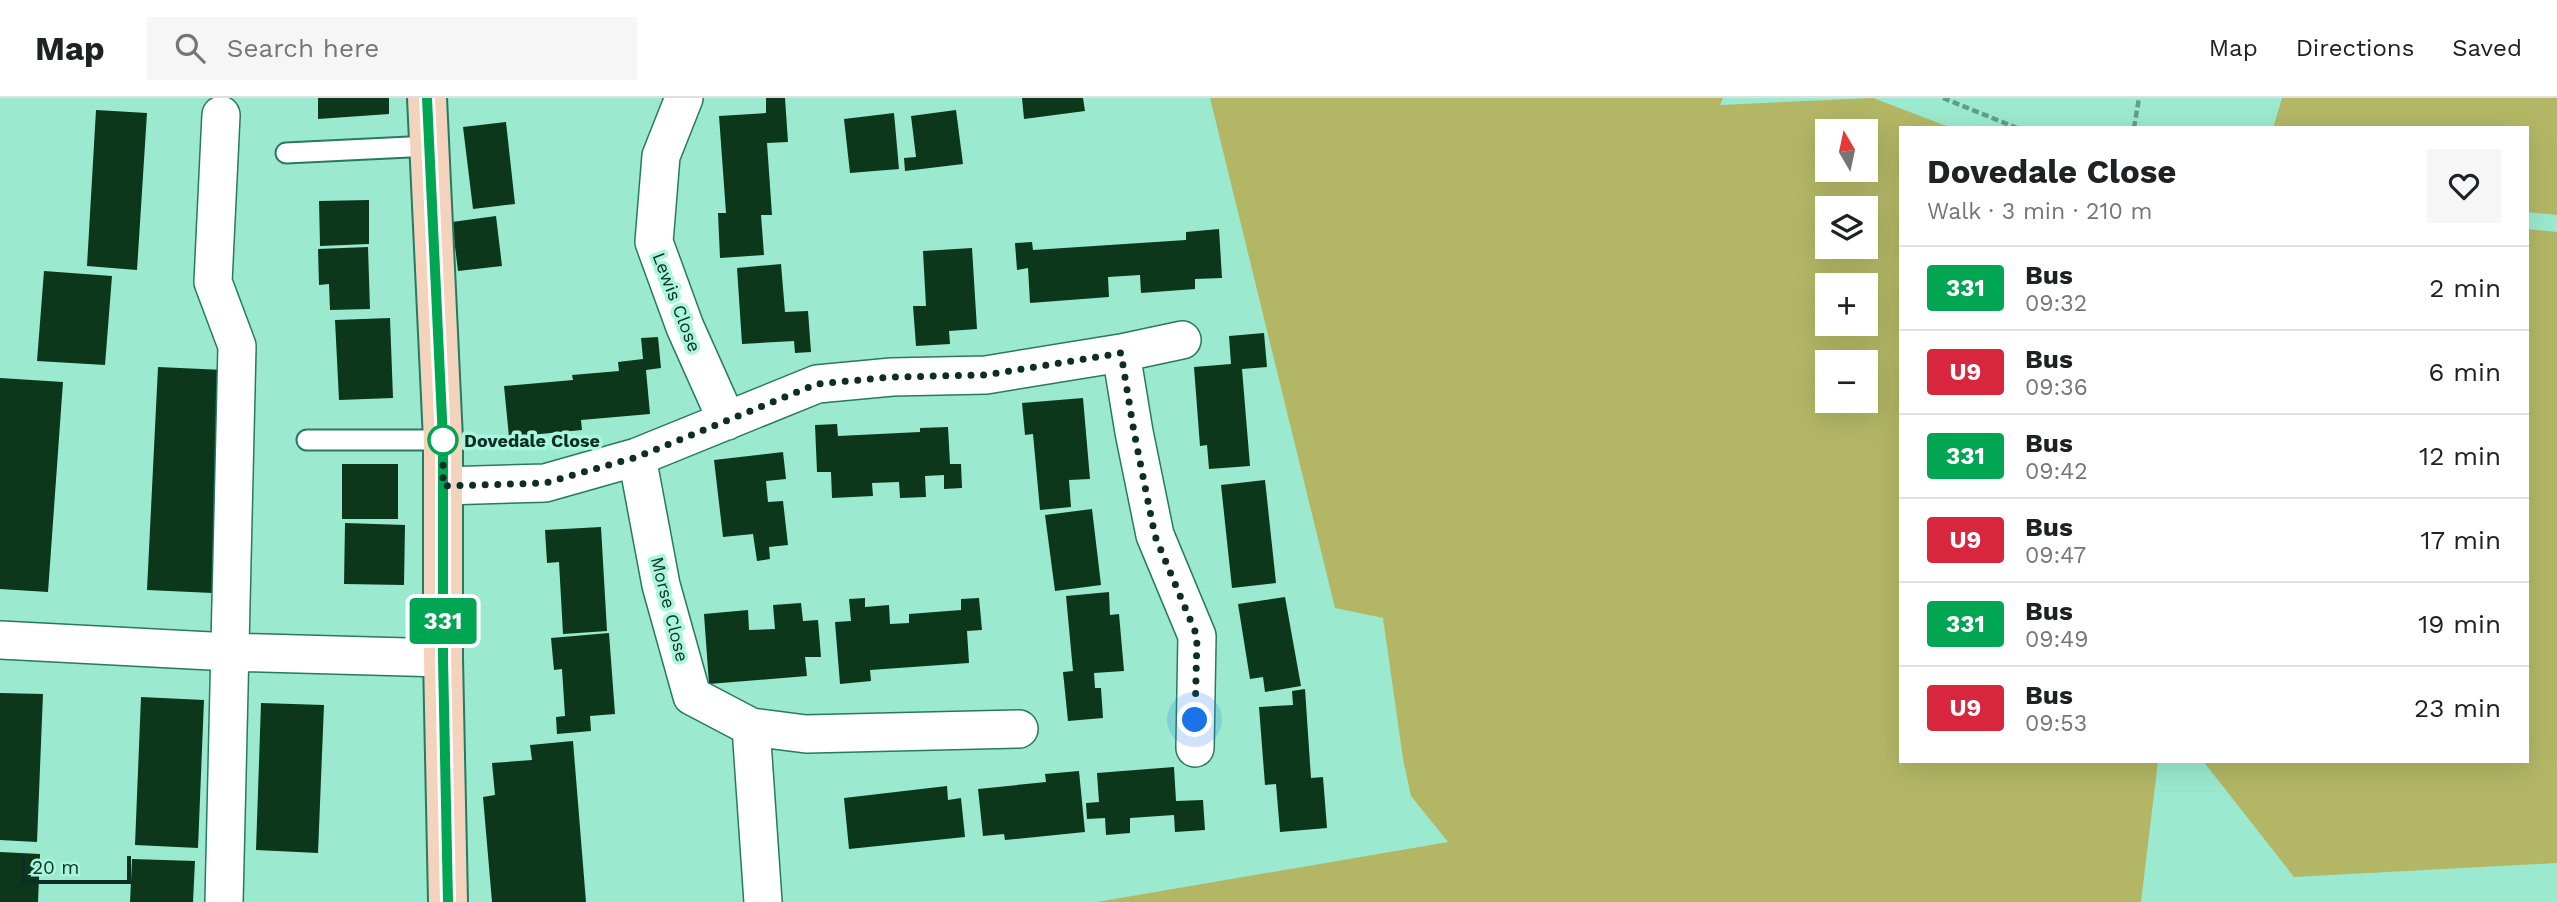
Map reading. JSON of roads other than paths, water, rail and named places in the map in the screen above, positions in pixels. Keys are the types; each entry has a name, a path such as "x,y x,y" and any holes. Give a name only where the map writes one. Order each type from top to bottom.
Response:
{"street":[{"path":"427,98 443,440 443,658 448,902"},
{"name":"Lewis Close","path":"684,98 661,156 654,243 685,327 727,421"},
{"path":"221,114 214,282 237,345 224,902"},
{"path":"443,486 545,483 637,457 817,384 892,377 986,375 1182,340"},
{"path":"1121,353 1155,536 1197,636 1195,748"},
{"name":"Morse Close","path":"637,457 661,585 692,696 751,727 806,734 1020,729"},
{"path":"0,640 230,652 443,658"},
{"path":"751,727 763,902"}],"lane":[{"path":"286,153 429,146"},
{"path":"307,440 443,440"}],"place":[{"name":"Dovedale Close","path":"443,440"}]}
